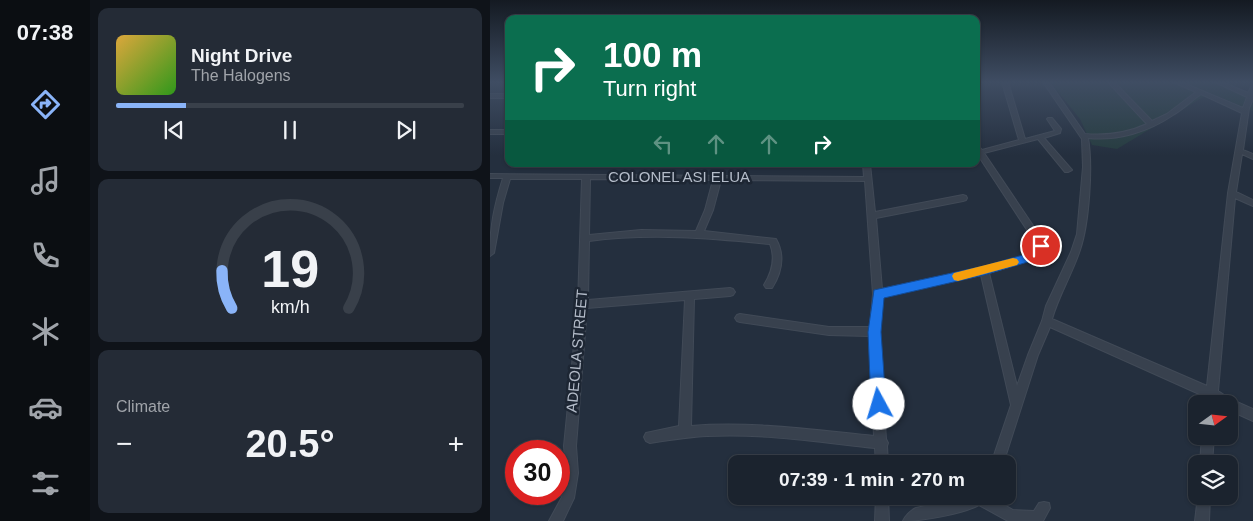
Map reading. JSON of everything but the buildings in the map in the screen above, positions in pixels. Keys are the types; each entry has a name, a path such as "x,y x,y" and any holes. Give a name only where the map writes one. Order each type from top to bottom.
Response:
{"street":[{"path":"1012,106 1022,140"},
{"path":"1000,455 1033,355 1048,321 1051,306 1076,252 1081,234 1087,167 1084,136 1063,106"},
{"path":"1134,106 1152,125"},
{"path":"1084,136 1113,137 1132,133 1152,125 1180,106"},
{"path":"1211,395 1232,193 1238,150 1248,110"},
{"path":"980,149 1058,132 1058,129 1050,119"},
{"path":"490,132 505,132"},
{"path":"1040,137 1068,170"},
{"path":"1238,150 1253,157"},
{"path":"878,294 984,271 1034,256 1039,252 1041,246 980,151"},
{"path":"867,167 878,294 874,332 882,455"},
{"name":"COLONEL ASI ELUA","path":"490,176 868,179"},
{"path":"490,253 499,203 507,177"},
{"name":"ADEOLA STREET","path":"556,521 568,498 572,473 570,446 583,304 586,177"},
{"path":"699,234 709,210 718,177"},
{"path":"1232,193 1253,203"},
{"path":"871,216 964,198"},
{"path":"584,239 616,234 660,232 772,240 777,267 775,277 769,285"},
{"path":"984,271 1016,406"},
{"path":"583,304 730,292"},
{"path":"684,430 688,376 687,351 690,295"},
{"path":"740,318 829,331 874,332"},
{"path":"1048,321 1203,395"},
{"path":"1238,408 1253,415"},
{"path":"650,436 684,430 755,430 882,443"},
{"path":"882,505 882,521"},
{"path":"910,521 916,515 954,505"},
{"path":"993,505 1012,516 1036,518 1044,508"},
{"path":"1202,521 1203,505"}],"green space":[{"path":"1070,106 1188,106 1117,149 1092,145 1080,119"},
{"path":"1242,106 1253,106 1253,111"}],"slow traffic":[{"path":"958,276 984,271 1013,262"}],"route":[{"path":"879,404 875,369 874,332 878,294 984,271 1034,256 1039,252 1041,246"}]}
